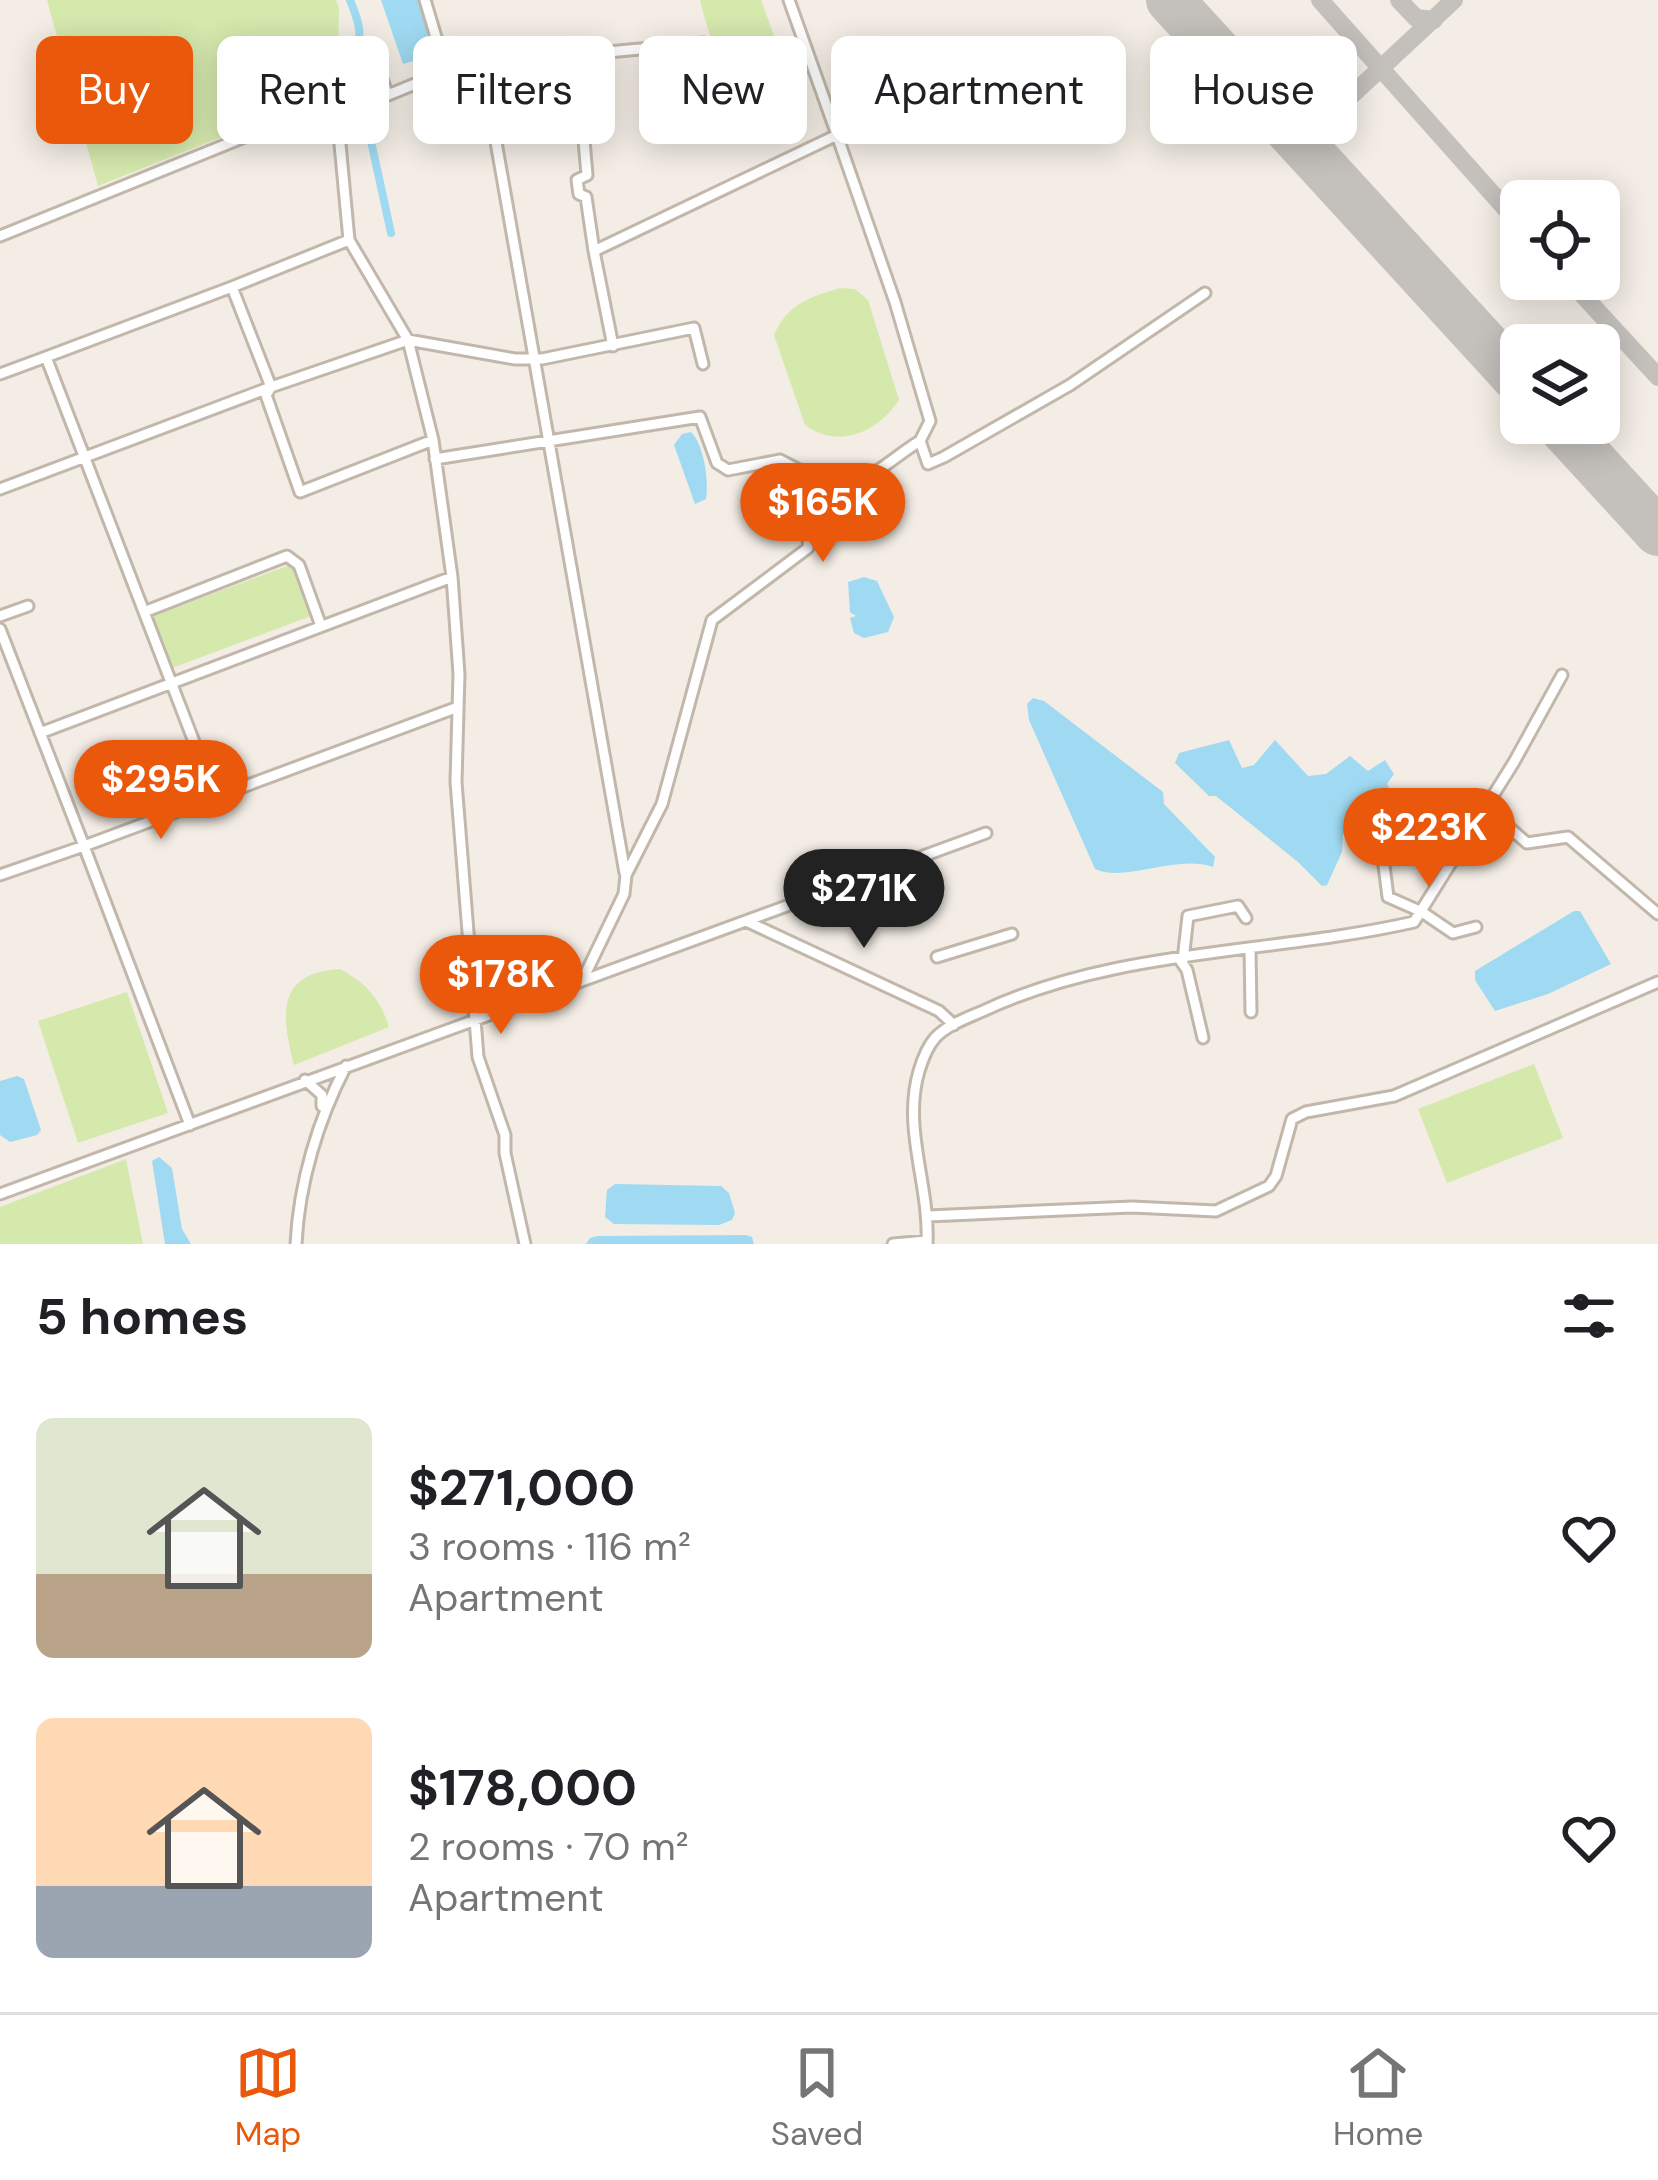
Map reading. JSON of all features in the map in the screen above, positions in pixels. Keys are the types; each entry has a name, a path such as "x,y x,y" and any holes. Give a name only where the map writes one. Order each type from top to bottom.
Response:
{"street":[{"path":"425,0 436,36"},
{"path":"789,0 831,116"},
{"path":"0,236 332,102 338,112 349,241 408,340 433,440 452,577 456,782 478,1057 505,1135 525,1244"},
{"path":"594,251 831,138"},
{"path":"496,144 626,874"},
{"path":"584,144 587,175 577,180 579,194 586,197 613,346"},
{"path":"436,459 700,417 717,463 728,470 781,460 842,488 920,441 931,421 841,144"},
{"path":"0,374 349,241"},
{"path":"232,287 271,387"},
{"path":"920,441 928,464 944,457 1070,386 1205,293"},
{"path":"0,489 408,340 515,359 542,359 694,328 703,364"},
{"path":"46,357 216,799"},
{"path":"271,387 266,395 299,492 433,440"},
{"path":"581,981 623,894 626,874 662,804 712,620 808,548 809,528 833,511 830,486"},
{"path":"143,612 286,556 298,565 321,626"},
{"path":"40,733 452,577"},
{"path":"0,616 28,606"},
{"path":"0,629 190,1125"},
{"path":"893,1244 927,1242 928,1216 911,1105 920,1067 934,1039 954,1024 999,1004 1103,970 1346,938 1414,922 1562,675"},
{"path":"0,875 458,707"},
{"path":"1486,808 1527,843 1568,836 1658,914"},
{"path":"0,1194 986,833"},
{"path":"1383,858 1388,897 1423,912 1453,933 1476,928"},
{"path":"1203,1038 1181,960 1188,916 1238,905 1246,918"},
{"path":"746,921 939,1011 954,1024"},
{"path":"937,957 1012,934"},
{"path":"1250,949 1251,1012"},
{"path":"928,1216 1132,1207 1216,1211 1269,1186 1292,1120 1306,1112 1394,1096 1658,982"},
{"path":"323,1111 347,1064"},
{"path":"296,1244 323,1111 322,1095 305,1080"}],"green space":[{"path":"47,0 336,0 339,8 338,36 217,36 217,139 98,186 86,144 193,144 193,36 57,36"},
{"path":"700,0 761,0 774,36 711,36"},
{"path":"840,288 855,289 868,300 899,400 869,429 844,437 805,425 774,335 793,309"},
{"path":"295,563 314,615 172,668 153,616"},
{"path":"340,969 371,992 389,1027 294,1065 287,1029 288,1000 304,979"},
{"path":"127,992 168,1113 78,1143 38,1021"},
{"path":"1534,1064 1563,1138 1447,1183 1418,1109"},
{"path":"126,1159 143,1244 0,1244 0,1207"}],"water":[{"path":"381,0 420,0 429,36 413,36 413,61 403,64"},
{"path":"691,432 702,454 707,482 706,499 695,504 674,445 682,434"},
{"path":"864,577 877,581 894,617 888,632 864,638 854,633 850,618 856,616 850,612 848,582"},
{"path":"1033,698 1044,701 1163,792 1164,804 1215,857 1213,867 1183,864 1120,873 1095,869 1029,720 1027,704"},
{"path":"1229,740 1242,768 1254,765 1275,740 1308,776 1326,774 1350,756 1368,771 1385,760 1394,774 1387,784 1393,795 1385,799 1373,821 1343,834 1342,852 1327,885 1322,886 1216,796 1209,796 1175,763 1179,753"},
{"path":"1580,911 1611,964 1548,994 1495,1011 1475,980 1475,971"},
{"path":"24,1079 41,1130 10,1142 0,1135 0,1081"},
{"path":"159,1157 172,1168 182,1229 191,1244 165,1244 152,1161"},
{"path":"615,1184 721,1186 729,1193 735,1213 732,1220 719,1225 614,1224 605,1217 607,1190"},
{"path":"746,1235 754,1244 586,1244 598,1236"}],"waterway":[{"path":"350,0 359,40 344,61 342,73 369,132 391,233"}],"taxiway":[{"path":"1320,0 1500,202"},
{"path":"1399,0 1416,18 1434,20"},
{"path":"1326,170 1320,141 1324,121 1454,0"},
{"path":"1587,300 1658,377"}],"runway":[{"path":"1170,0 1500,360"},
{"path":"1577,444 1658,532"}]}
